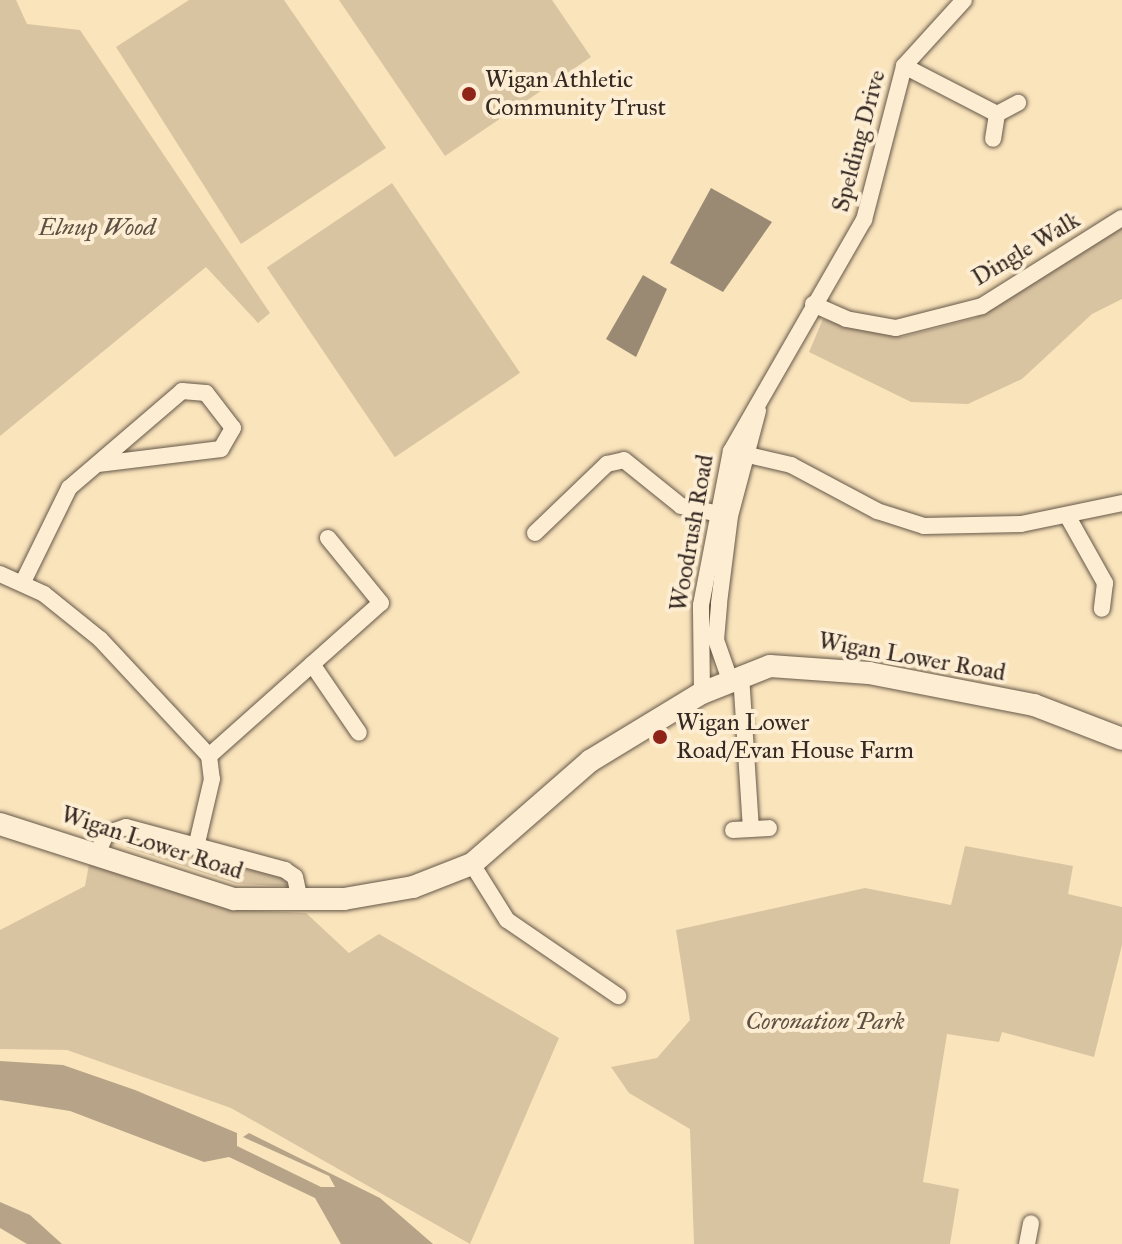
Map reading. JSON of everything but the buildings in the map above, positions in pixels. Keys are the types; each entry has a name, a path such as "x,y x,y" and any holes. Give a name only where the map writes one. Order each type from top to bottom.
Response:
{"main road":[{"name":"Wigan Lower Road","path":"0,824 98,852 234,899 300,901 413,887 472,864 572,772 702,693 736,677 789,664 869,673 1055,710 1122,739"}],"street":[{"name":"Spelding Drive","path":"813,304 864,220 904,66 964,0"},
{"path":"904,66 997,114"},
{"path":"997,114 1018,103"},
{"path":"993,139 997,114"},
{"name":"Dingle Walk","path":"813,304 896,328 982,306 1122,218"},
{"name":"Woodrush Road","path":"702,693 701,605 738,453 766,391 813,304"},
{"path":"23,582 57,504 98,464 188,390 206,393 233,428 221,449 98,464"},
{"path":"738,453 791,465 877,511 924,526 1068,517 1122,503"},
{"path":"535,533 547,514 607,464 624,460 640,466 668,499 723,515"},
{"name":"Woodrush Road","path":"723,515 716,640 736,677 751,829"},
{"path":"1068,517 1105,583 1102,609"},
{"path":"209,756 381,603 328,538"},
{"path":"0,574 23,582 147,682 209,756 212,779 196,847"},
{"path":"312,664 359,733"},
{"path":"98,852 118,827 291,873 300,901"},
{"path":"733,830 769,828"},
{"path":"472,864 507,920 613,986"},
{"path":"1027,1244 1031,1223"}],"green space":[{"name":"Elnup Wood","path":"0,0 16,0 27,24 80,30 270,313 258,323 206,267 0,436"},
{"path":"189,0 284,0 386,148 241,244 116,47"},
{"path":"339,0 552,0 591,57 445,156"},
{"path":"392,183 520,373 395,457 267,267"},
{"path":"1122,225 1122,299 1092,314 1022,379 968,404 911,402 809,352 823,319 902,337 975,318"},
{"path":"134,838 283,878 288,886 237,884 126,847"},
{"name":"Coronation Park","path":"965,846 1073,866 1068,894 1122,907 1122,945 1094,1057 1002,1032 999,1042 947,1034 923,1182 959,1189 950,1244 694,1244 690,1129 629,1093 611,1067 657,1058 690,1020 676,930 865,888 951,905"},
{"path":"90,859 239,910 306,913 349,953 379,934 559,1038 470,1244 231,1108 67,1050 0,1049 0,930 85,886"}],"shaded area":[{"path":"0,1061 63,1065 135,1090 237,1133 237,1146 321,1187 335,1187 329,1176 243,1137 249,1133 380,1198 433,1244 341,1244 315,1198 229,1157 204,1162 70,1111 0,1100"},
{"path":"0,1202 30,1215 62,1244 27,1244 0,1228"}],"place":[{"name":"Wigan Athletic Community Trust","path":"469,94"},
{"name":"Wigan Lower Road/Evan House Farm","path":"660,737"}]}
